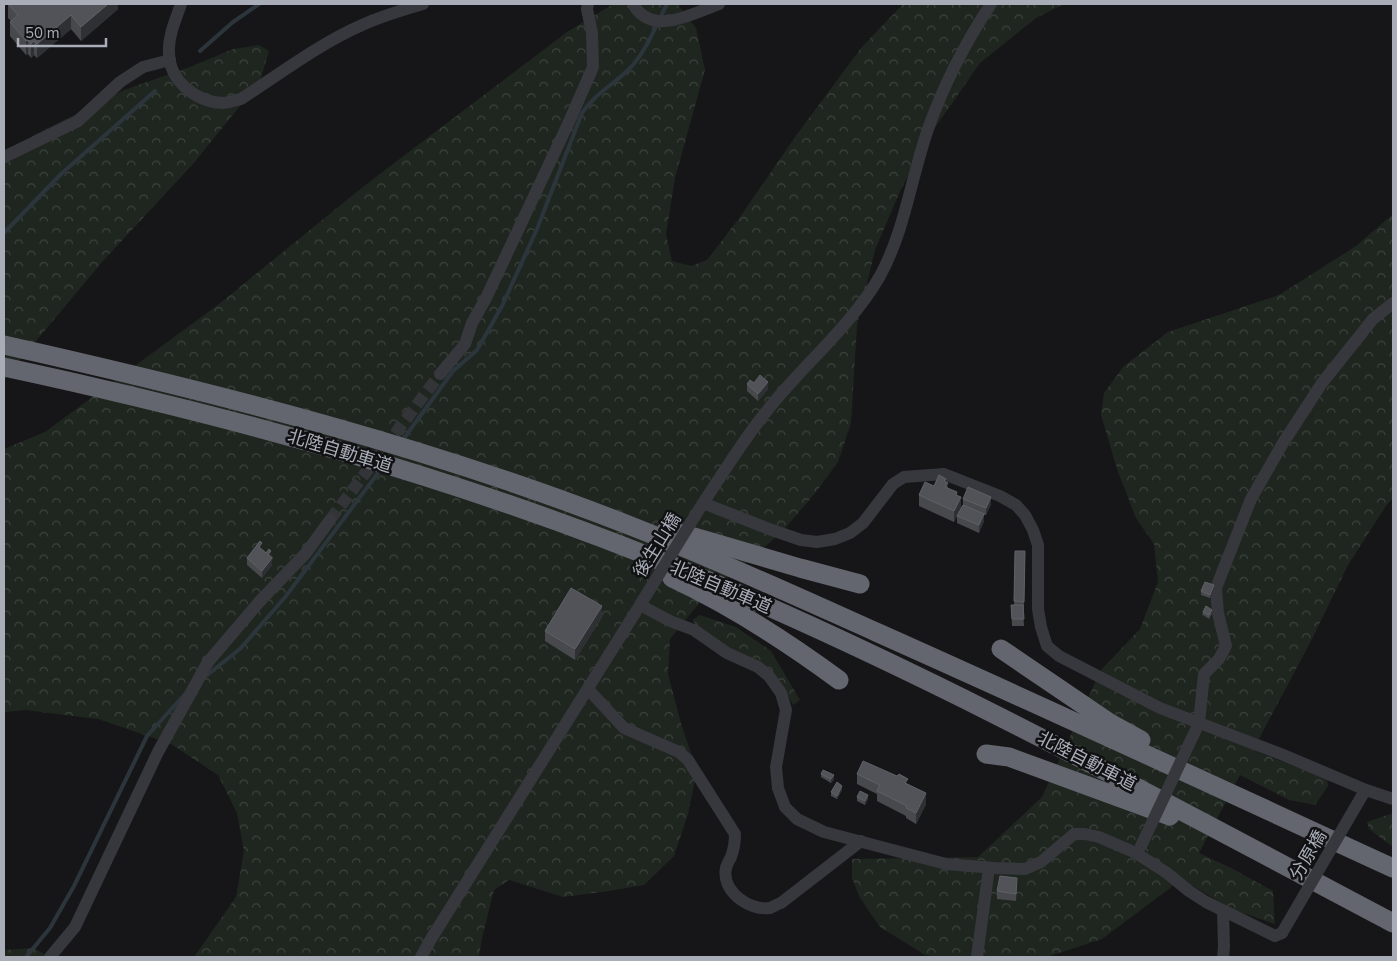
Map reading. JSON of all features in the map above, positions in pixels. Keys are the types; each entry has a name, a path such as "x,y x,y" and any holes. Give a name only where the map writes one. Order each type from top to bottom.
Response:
{"highway":[{"name":"北陸自動車道","path":"4,345 170,383 279,411 438,458 635,527 733,568 971,674 1392,868"},
{"name":"北陸自動車道","path":"4,367 166,404 350,454 535,514 689,572 844,641 933,684 1148,792 1393,923"},
{"path":"442,483 632,560 716,600 798,649 839,680"},
{"path":"538,492 860,584"},
{"path":"1002,650 1110,723 1170,757 1344,841 1392,868"},
{"path":"986,754 1009,757 1135,802 1188,823 1297,872"}],"street":[{"path":"181,4 172,30 169,52 172,68 178,80 191,93 207,101 224,103 241,99 331,41 361,25 423,4"},
{"path":"440,374 464,344 593,68 592,32 587,9 588,4"},
{"path":"632,4 648,20 659,22 669,21 719,4"},
{"name":"後生山橋","path":"421,957 703,504 755,426 775,400 851,316 879,277 899,234 928,130 946,83 958,58 992,4"},
{"path":"4,157 78,121 120,82 143,67 170,60"},
{"path":"1138,850 1199,723 1204,674 1220,659 1226,646 1218,613 1216,588 1251,499 1283,443 1322,383 1373,319 1393,303"},
{"path":"703,504 769,529 802,540 817,542 835,539 850,533 863,523 893,484 904,477 944,474 1000,496 1016,505 1025,515 1033,530 1038,545 1038,609 1041,627 1047,646 1058,656 1160,708 1281,754 1365,792 1393,799"},
{"path":"50,957 75,927 158,752 208,662 260,601 306,554 330,520"},
{"path":"640,605 670,622 694,630 728,653 758,667 769,676 781,693 786,710 776,766 778,788 784,807 797,819 824,832 946,864 989,868 1025,869 1041,862 1074,834 1099,837 1138,850 1188,891 1223,911 1223,957"},
{"path":"588,689 624,728 678,752 688,760 735,834 734,846 726,869 726,881 731,890 748,904 770,908 781,903 861,841"},
{"name":"分原橋","path":"1223,911 1275,936 1282,933 1365,792"},
{"path":"977,957 989,868"}],"green space":[{"path":"613,4 678,5 696,28 705,70 675,178 666,234 672,261 691,266 707,260 861,48 903,4 1064,4 1036,18 980,63 932,132 901,189 875,250 857,325 851,423 838,462 816,492 781,533 733,574 710,590 670,639 668,674 682,727 697,770 688,814 674,856 644,885 609,891 563,897 509,880 494,890 479,957 194,957 236,897 244,851 237,813 218,775 171,744 98,719 25,710 4,712 4,449 45,432 219,304 364,186 567,32"},
{"path":"259,45 269,51 260,81 193,164 103,261 4,381 4,160 34,135 124,90 190,67 233,49"},
{"path":"1393,214 1393,498 1348,565 1311,641 1253,750 1327,779 1328,786 1315,805 1289,800 1240,775 1199,853 1273,891 1275,924 1234,910 1179,878 1169,889 1102,939 1047,957 939,957 925,955 880,927 860,898 852,878 852,859 978,857 1042,797 1101,670 1140,629 1158,582 1154,544 1136,518 1118,472 1101,415 1104,393 1124,366 1168,332 1279,295 1356,246"},
{"path":"700,615 736,627 771,651 800,700 793,705 777,677 763,663 734,651 698,627 692,620"},
{"path":"1393,813 1393,847 1369,829 1367,822"},
{"path":"34,948 49,957 4,957 4,950"}],"building":[{"path":"8,4 108,4 81,27 71,15 37,44 34,41 31,44 28,40 26,41 10,22 18,15"},
{"path":"760,375 768,382 758,394 747,384 750,380 754,383"},
{"path":"939,475 946,479 944,481 948,483 945,487 957,492 956,495 961,497 954,511 919,495 925,482 934,486"},
{"path":"968,487 991,497 986,508 963,499"},
{"path":"963,505 984,514 979,525 957,516"},
{"path":"260,541 262,543 259,547 266,553 269,549 271,551 268,555 272,558 262,571 247,558"},
{"path":"1015,551 1025,551 1024,602 1014,601"},
{"path":"1205,582 1214,585 1210,595 1201,591"},
{"path":"571,588 602,606 575,649 545,631"},
{"path":"1011,605 1023,605 1024,619 1012,619"},
{"path":"1206,606 1212,610 1209,615 1203,612"},
{"path":"863,761 897,776 899,774 908,779 905,783 926,793 916,813 906,808 907,806 877,791 880,785 857,774"},
{"path":"823,770 834,775 831,779 821,774"},
{"path":"837,782 842,786 837,796 831,792"},
{"path":"860,791 868,795 865,801 857,797"},
{"path":"1000,876 1017,878 1016,894 997,891"}],"waterway":[{"path":"200,51 233,22 259,4"},
{"path":"402,441 453,371 477,350 502,306 537,229 582,113 598,95 634,64 650,39 667,4"},
{"path":"4,233 61,174 155,91"},
{"path":"206,676 241,648 286,596 381,469"},
{"path":"26,957 50,928 74,886 147,736 185,694"}],"tunnel":[{"path":"330,520 440,374"}]}
